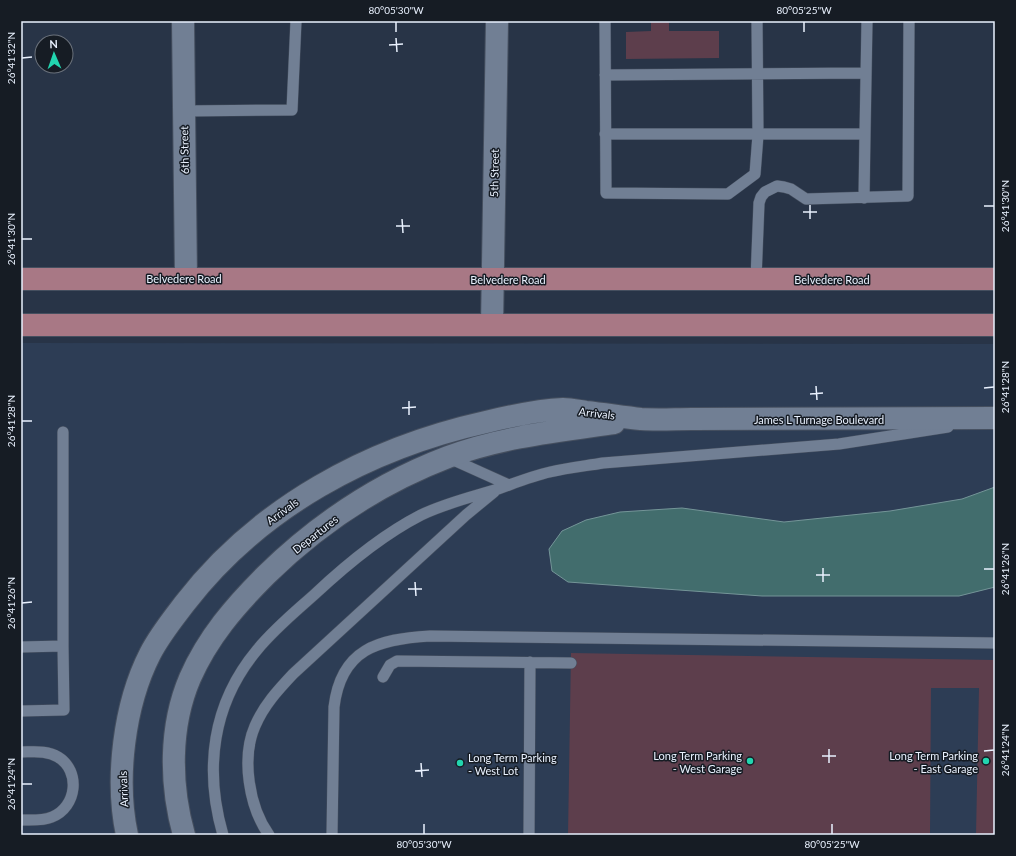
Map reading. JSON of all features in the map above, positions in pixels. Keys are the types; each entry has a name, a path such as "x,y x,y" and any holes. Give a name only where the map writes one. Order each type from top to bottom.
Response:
{"main road":[{"name":"Belvedere Road","path":"21,279 995,279"},
{"path":"21,325 995,325"}],"street":[{"name":"6th Street","path":"183,21 186,278"},
{"name":"5th Street","path":"492,325 497,21"},
{"name":"Arrivals","path":"127,835 122,790 122,758 129,715 137,684 150,654 169,624 194,592 248,537 277,513 309,491 380,455 417,441 459,428 527,414 565,409 643,419"},
{"name":"James L Turnage Boulevard","path":"643,419 995,419"},
{"name":"Departures","path":"184,835 178,816 174,783 174,748 179,714 190,679 204,651 224,620 248,593 298,546 327,523 387,486 417,470 448,457 482,446 518,437 643,419"}],"lane":[{"path":"184,111 292,110 296,21"},
{"path":"605,21 606,194 728,194 755,174 758,135 757,21"},
{"path":"864,198 867,21"},
{"path":"756,279 758,209 761,197 765,192 778,186 790,189 806,199 908,196 908,21"},
{"path":"605,75 866,73"},
{"path":"605,134 865,134"},
{"path":"223,835 216,804 213,781 213,758 216,737 228,696 242,672 256,651 272,634 323,586 382,537 422,515 452,502 550,472 603,463 839,444 995,419"},
{"path":"21,711 64,710 63,432"},
{"path":"448,457 509,485"},
{"path":"269,835 255,808 250,788 248,767 250,743 255,727 264,708 275,692 293,674 466,515 497,489"},
{"path":"332,835 334,708 336,694 340,680 352,663 368,649 382,643 396,639 430,636 995,643"},
{"path":"21,647 63,646"},
{"path":"383,677 390,665 397,662 571,663"},
{"path":"529,835 530,662"},
{"path":"21,752 44,752 57,757 71,772 74,784 69,804 60,813 51,818 42,820 21,820"}],"shaded area":[{"path":"21,343 995,344 995,835 21,835"},
{"path":"995,487 995,587 959,596 762,596 568,582 552,571 549,549 562,531 586,520 620,512 682,508 784,522 890,511 962,499"}],"building":[{"path":"651,21 669,21 669,31 719,31 719,58 626,59 626,32 651,31"},
{"name":"Long Term Parking - West Garage","path":"571,653 995,660 995,835 976,835 979,688 931,688 930,835 568,835"}],"place":[{"name":"Long Term Parking - West Garage","path":"750,761"},
{"name":"Long Term Parking - East Garage","path":"986,761"},
{"name":"Long Term Parking - West Lot","path":"460,763"}]}
